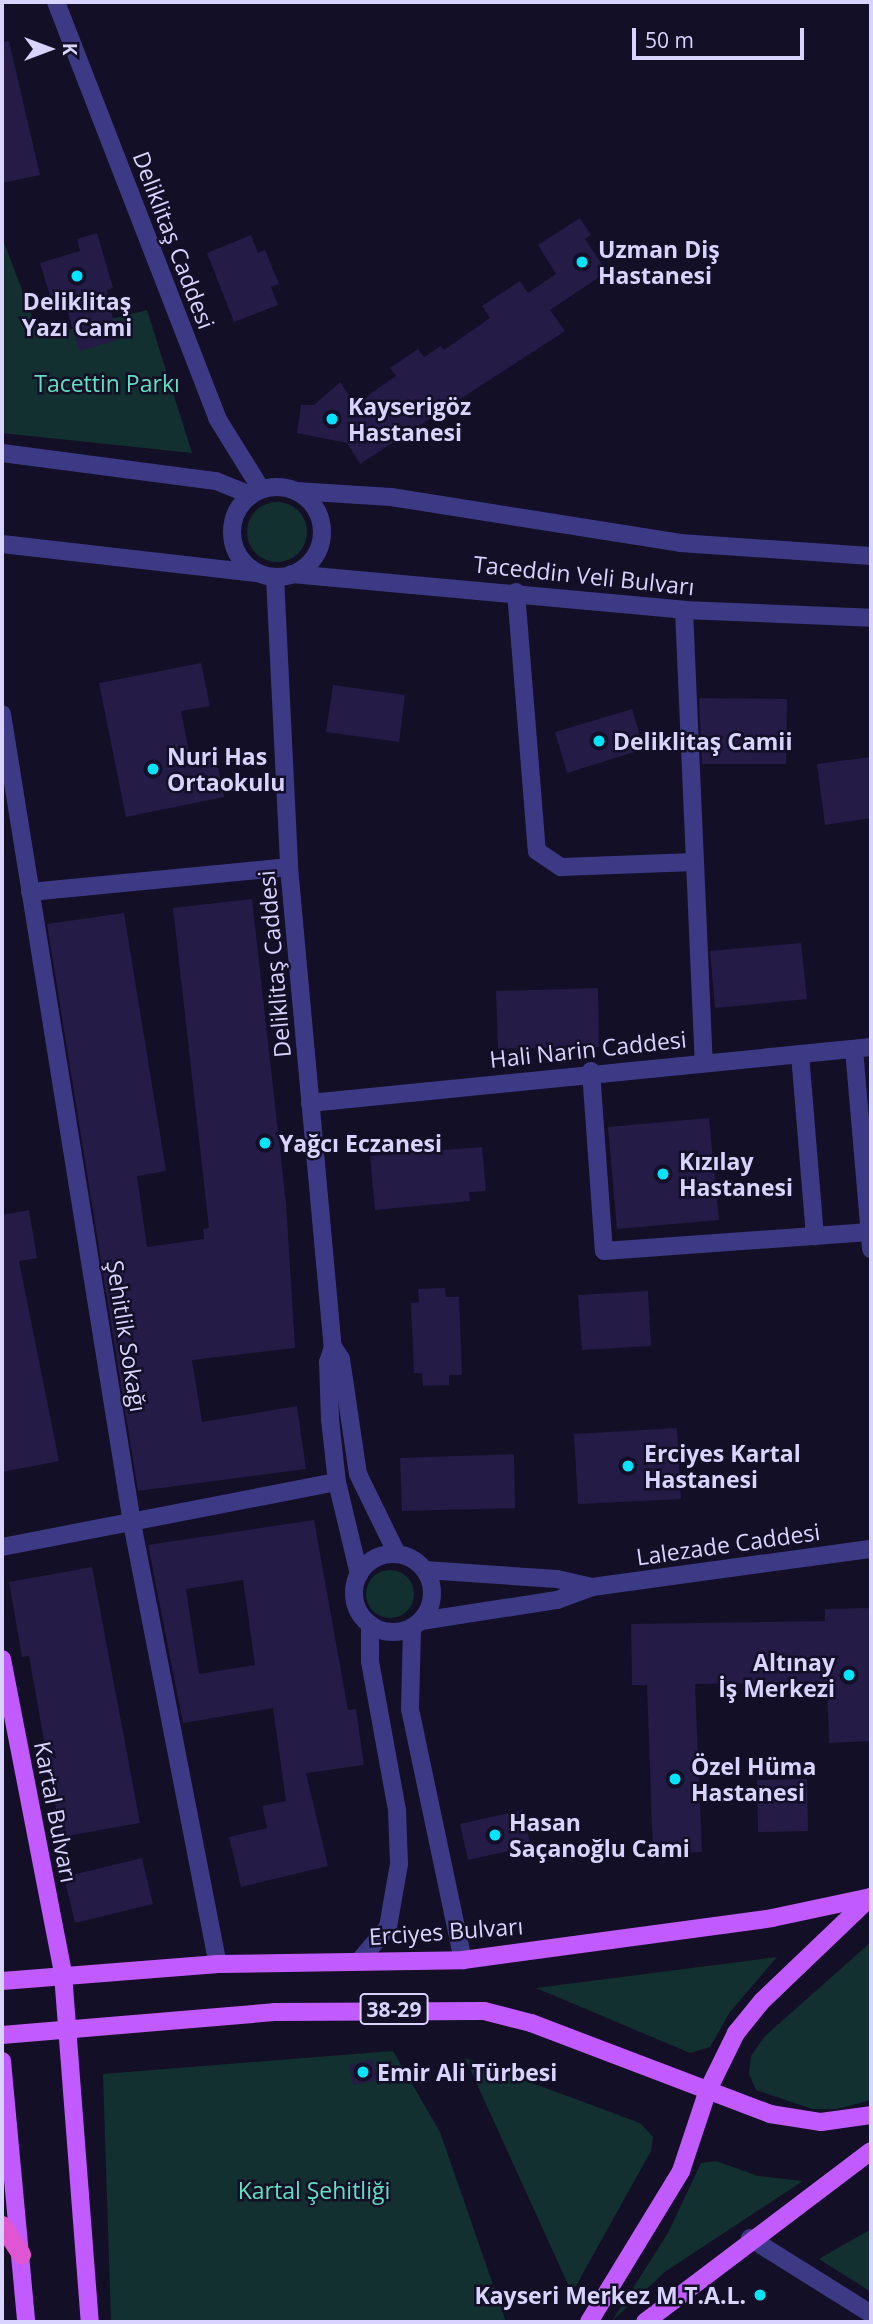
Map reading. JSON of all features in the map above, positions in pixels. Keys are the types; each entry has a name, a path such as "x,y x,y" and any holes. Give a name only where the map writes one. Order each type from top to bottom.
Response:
{"highway":[{"path":"2,2225 21,2254"}],"main road":[{"name":"Kartal Bulvarı","path":"2,1659 62,1975 68,2029"},
{"name":"Erciyes Bulvarı","path":"2,1980 218,1964 463,1959 772,1918 871,1897"},
{"path":"589,2322 681,2171 708,2090 749,2015 871,1897"},
{"name":"38-29","path":"68,2029 274,2012 484,2011 531,2023 708,2090 797,2120 871,2115"},
{"path":"2,2035 68,2029 90,2322"},
{"path":"2,2061 26,2322"},
{"path":"645,2322 750,2238 871,2151"}],"street":[{"name":"Deliklitaş Caddesi","path":"55,2 217,418 256,492"},
{"path":"2,453 216,481 256,492 296,491 319,516 321,540 311,561 275,575 240,558 232,536 236,513 256,492"},
{"name":"Taceddin Veli Bulvarı","path":"296,491 391,497 680,543 871,556"},
{"name":"Taceddin Veli Bulvarı","path":"2,544 275,575 516,592 684,610 871,618"},
{"name":"Deliklitaş Caddesi","path":"275,575 289,867 332,1347 328,1362 337,1482 359,1574"},
{"path":"516,592 537,851 561,867 695,862"},
{"path":"684,610 704,1062"},
{"name":"Şehitlik Sokağı","path":"2,714 132,1523 218,1964"},
{"path":"30,892 289,867"},
{"path":"591,1072 604,1251 815,1236 870,1240 863,1048"},
{"name":"Hali Narin Caddesi","path":"310,1103 591,1072 863,1048"},
{"path":"800,1054 815,1236"},
{"name":"Deliklitaş Caddesi","path":"332,1347 341,1359 358,1474 397,1554"},
{"path":"2,1547 337,1482"},
{"name":"Lalezade Caddesi","path":"416,1624 462,1619 557,1600 592,1587 871,1549"},
{"path":"359,1961 388,1927 399,1864 397,1810 370,1661 370,1624 354,1595 359,1574 375,1558 397,1554 425,1570 433,1591 416,1624 410,1709 463,1959"},
{"name":"Lalezade Caddesi","path":"425,1570 557,1579 592,1587"},
{"path":"370,1624 390,1632 416,1624"},
{"path":"750,2238 871,2314"}],"green space":[{"name":"Tacettin Parkı","path":"3,240 40,337 147,310 192,453 2,433"},
{"path":"277,502 289,504 302,515 307,532 305,544 294,557 277,562 265,560 252,549 247,532 249,520 260,507"},
{"path":"390,1570 407,1577 414,1594 407,1611 390,1618 373,1611 366,1594 373,1577"},
{"path":"871,1942 871,2100 837,2109 812,2109 756,2090 749,2074 751,2056 765,2036"},
{"path":"777,1957 730,2012 710,2047 690,2053 536,1988"},
{"name":"Kartal Şehitliği","path":"393,2051 440,2132 506,2322 111,2322 103,2074"},
{"path":"465,2058 640,2123 653,2137 651,2151 572,2293"},
{"path":"716,2161 758,2176 803,2181 666,2271 612,2321 668,2233 701,2163"},
{"path":"871,2229 871,2292 819,2259"}],"building":[{"path":"9,41 40,175 2,183 2,42"},
{"path":"580,218 591,235 585,239 607,272 550,310 565,331 360,464 347,443 297,433 301,405 314,405 340,382 355,404 396,376 390,368 418,349 424,357 441,346 444,350 490,318 482,306 520,281 528,293 556,274 538,245"},
{"path":"97,233 113,288 107,290 117,340 79,351 65,303 53,306 40,263 80,251 77,239"},
{"path":"251,235 258,253 265,250 279,284 271,287 278,305 234,322 207,253"},
{"path":"201,663 210,706 181,711 191,762 216,757 224,797 126,817 99,683"},
{"path":"333,685 405,695 399,742 326,732"},
{"path":"699,698 787,699 786,764 702,764"},
{"name":"Deliklitaş Camii","path":"632,709 644,749 567,773 555,732"},
{"path":"871,757 871,818 825,825 817,764"},
{"path":"252,899 286,1203 295,1348 192,1360 202,1422 297,1406 306,1469 138,1491 47,924 124,913 166,1171 137,1176 147,1247 204,1239 203,1229 209,1228 173,908"},
{"path":"801,943 807,999 715,1008 710,951"},
{"path":"598,988 599,1047 498,1049 496,991"},
{"name":"Kızılay Hastanesi","path":"709,1118 719,1220 617,1229 608,1127"},
{"path":"482,1147 486,1191 469,1192 470,1201 375,1210 370,1156"},
{"path":"29,1210 37,1258 19,1261 59,1461 2,1472 2,1215"},
{"path":"445,1288 446,1297 459,1297 462,1375 449,1375 449,1385 423,1386 422,1373 414,1373 411,1303 419,1302 418,1289"},
{"path":"648,1291 651,1346 582,1350 578,1295"},
{"name":"Erciyes Kartal Hastanesi","path":"677,1428 681,1499 578,1504 574,1434"},
{"path":"514,1454 515,1508 402,1511 400,1458"},
{"path":"314,1520 348,1710 356,1709 364,1765 306,1773 328,1866 241,1887 229,1837 267,1828 262,1806 286,1801 273,1708 183,1723 148,1545","holes":["243,1580 255,1665 199,1674 186,1589"]},
{"path":"92,1567 140,1823 61,1837 29,1656 22,1657 9,1582"},
{"path":"871,1608 871,1741 829,1743 827,1682 695,1684 702,1852 653,1854 647,1685 632,1685 631,1624 825,1621 825,1609"},
{"path":"807,1779 808,1831 758,1832 757,1780"},
{"name":"Hasan Saçanoğlu Cami","path":"522,1810 531,1846 468,1860 460,1824"},
{"path":"142,1858 153,1904 75,1923 64,1877"},
{"name":"Emir Ali Türbesi","path":"373,2059 378,2080 353,2085 349,2065"}],"place":[{"name":"Uzman Diş Hastanesi","path":"582,262"},
{"name":"Deliklitaş Yazı Cami","path":"77,276"},
{"name":"Kayserigöz Hastanesi","path":"332,419"},
{"name":"Deliklitaş Camii","path":"599,741"},
{"name":"Nuri Has Ortaokulu","path":"153,769"},
{"name":"Yağcı Eczanesi","path":"265,1143"},
{"name":"Kızılay Hastanesi","path":"663,1174"},
{"name":"Erciyes Kartal Hastanesi","path":"628,1466"},
{"name":"Altınay İş Merkezi","path":"849,1675"},
{"name":"Özel Hüma Hastanesi","path":"675,1779"},
{"name":"Hasan Saçanoğlu Cami","path":"495,1835"},
{"name":"Emir Ali Türbesi","path":"363,2072"},
{"name":"Kayseri Merkez M.T.A.L.","path":"760,2295"}]}
